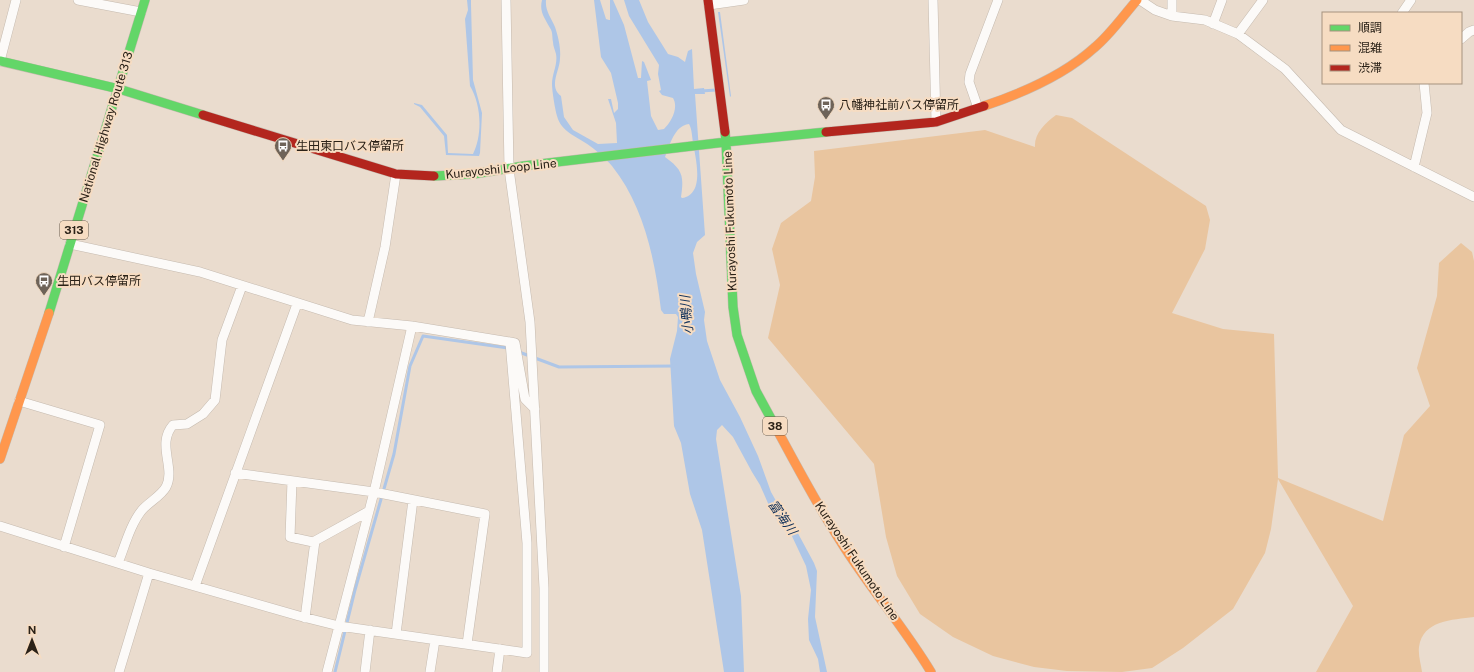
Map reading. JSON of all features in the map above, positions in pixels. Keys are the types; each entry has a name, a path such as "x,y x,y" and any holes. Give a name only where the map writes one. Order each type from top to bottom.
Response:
{"main road":[{"name":"National Highway Route 313","path":"0,459 41,338 119,89 145,0"},
{"name":"Kurayoshi Fukumoto Line","path":"931,672 919,652 841,543 822,512 756,391 737,335 733,306 726,142 936,122 957,116 1013,96 1064,71 1095,48 1137,0"},
{"path":"708,3 726,142"},
{"name":"Kurayoshi Loop Line","path":"0,61 119,89 396,174 433,176 474,174 523,166 703,146 726,142"}],"street":[{"path":"0,61 16,0"},
{"path":"78,0 141,12"},
{"path":"506,0 509,169 530,322 544,588 544,672"},
{"path":"708,3 744,0"},
{"path":"933,0 936,122"},
{"path":"978,108 969,82 970,74 998,0"},
{"path":"1140,0 1155,10 1172,16 1205,20 1238,34 1285,70 1341,130 1474,197"},
{"path":"1172,0 1172,16"},
{"path":"1213,24 1222,0"},
{"path":"1238,34 1263,0"},
{"path":"1403,12 1411,0"},
{"path":"1462,38 1474,30"},
{"path":"1414,167 1427,113 1425,84"},
{"path":"368,322 385,247 396,174"},
{"path":"70,244 200,272 297,304 352,320 412,326 515,343 525,399 535,409"},
{"path":"118,563 136,518 143,509 166,487 169,477 166,445 167,432 173,425 187,424 203,414 215,400 222,340 242,286"},
{"path":"195,586 297,304"},
{"path":"327,672 374,492 412,326"},
{"path":"0,526 149,573 305,618 339,626 527,653 527,543 510,342"},
{"path":"19,401 100,425 64,546"},
{"path":"235,474 374,492 486,514 467,644"},
{"path":"292,481 290,537 313,542 369,511"},
{"path":"396,634 414,500"},
{"path":"305,618 315,541"},
{"path":"119,672 149,573"},
{"path":"364,672 370,630"},
{"path":"430,672 435,640"},
{"path":"497,672 500,649"}],"shaded area":[{"path":"1056,115 1072,118 1206,206 1210,220 1205,249 1172,313 1223,329 1274,334 1278,478 1383,521 1404,435 1430,406 1417,368 1437,296 1439,263 1461,243 1472,252 1474,261 1474,617 1440,623 1432,626 1426,631 1419,647 1422,672 1316,672 1353,606 1278,479 1271,529 1265,553 1233,609 1183,648 1152,668 1122,672 1067,671 1034,667 993,656 953,637 920,614 897,576 886,537 874,464 768,338 780,285 772,249 781,223 811,201 815,177 814,151 985,130 1035,147 1038,133"}],"water":[{"path":"467,0 471,0 473,80 482,113 479,156 446,155 444,136 420,107 414,104 422,105 447,135 448,153 473,154 478,137 479,119 477,101 470,86 465,19 468,10"},
{"path":"542,0 546,0 547,11 555,27 559,42 560,63 555,88 561,96 564,117 573,130 598,144 617,143 616,123 608,99 611,99 614,113 618,109 618,103 611,73 601,57 594,0 600,0 606,19 610,20 610,0 613,0 624,25 638,78 641,78 642,61 644,62 651,80 647,81 651,116 658,130 664,129 672,119 675,110 675,102 673,98 662,95 659,91 661,90 658,74 659,65 629,16 624,0 639,0 648,22 668,54 678,57 685,62 688,51 692,49 694,89 704,88 705,94 695,94 705,235 697,242 693,253 696,274 705,312 704,320 707,341 720,380 740,417 758,456 771,492 784,515 794,526 817,571 815,617 827,672 820,672 818,659 809,640 808,619 811,590 806,566 790,532 774,517 760,485 733,437 722,425 717,430 716,439 741,596 744,672 724,672 702,530 690,494 681,443 674,426 670,359 677,331 678,317 676,314 664,314 661,310 655,272 646,234 640,216 623,182 612,166 604,158 590,146 570,134 559,122 555,109 552,87 556,54 553,45 552,31 543,15 541,4","holes":["689,124 697,165 697,182 694,190 689,195 682,198 681,174 676,166 665,157 676,132 684,126"]},
{"path":"718,12 720,12 730,97"}],"waterway":[{"path":"701,91 716,90"},
{"path":"335,672 355,590 394,454 410,366 423,336 508,348"},
{"path":"519,352 559,367 675,366"}],"traffic: fast":[{"path":"49,313 145,0"},
{"path":"0,61 119,89 203,115"},
{"path":"434,176 474,174 523,166 726,142 725,132"},
{"path":"775,426 756,391 737,335 733,307 726,142 826,132"}],"traffic: slow":[{"path":"984,106 1042,83 1082,58 1100,43 1137,0"},
{"path":"0,459 49,313"},
{"path":"775,426 832,528 863,575 921,655 931,672"}],"traffic: jam":[{"path":"708,0 725,132"},
{"path":"826,132 936,122 984,106"},
{"path":"203,115 396,174 434,176"}],"place":[{"name":"八幡神社前バス停留所","path":"826,120"},
{"name":"生田東口バス停留所","path":"283,161"},
{"name":"生田バス停留所","path":"44,296"}],"water label":[{"name":"小鴨川","path":"686,315"},
{"name":"富海川","path":"783,517"}]}
